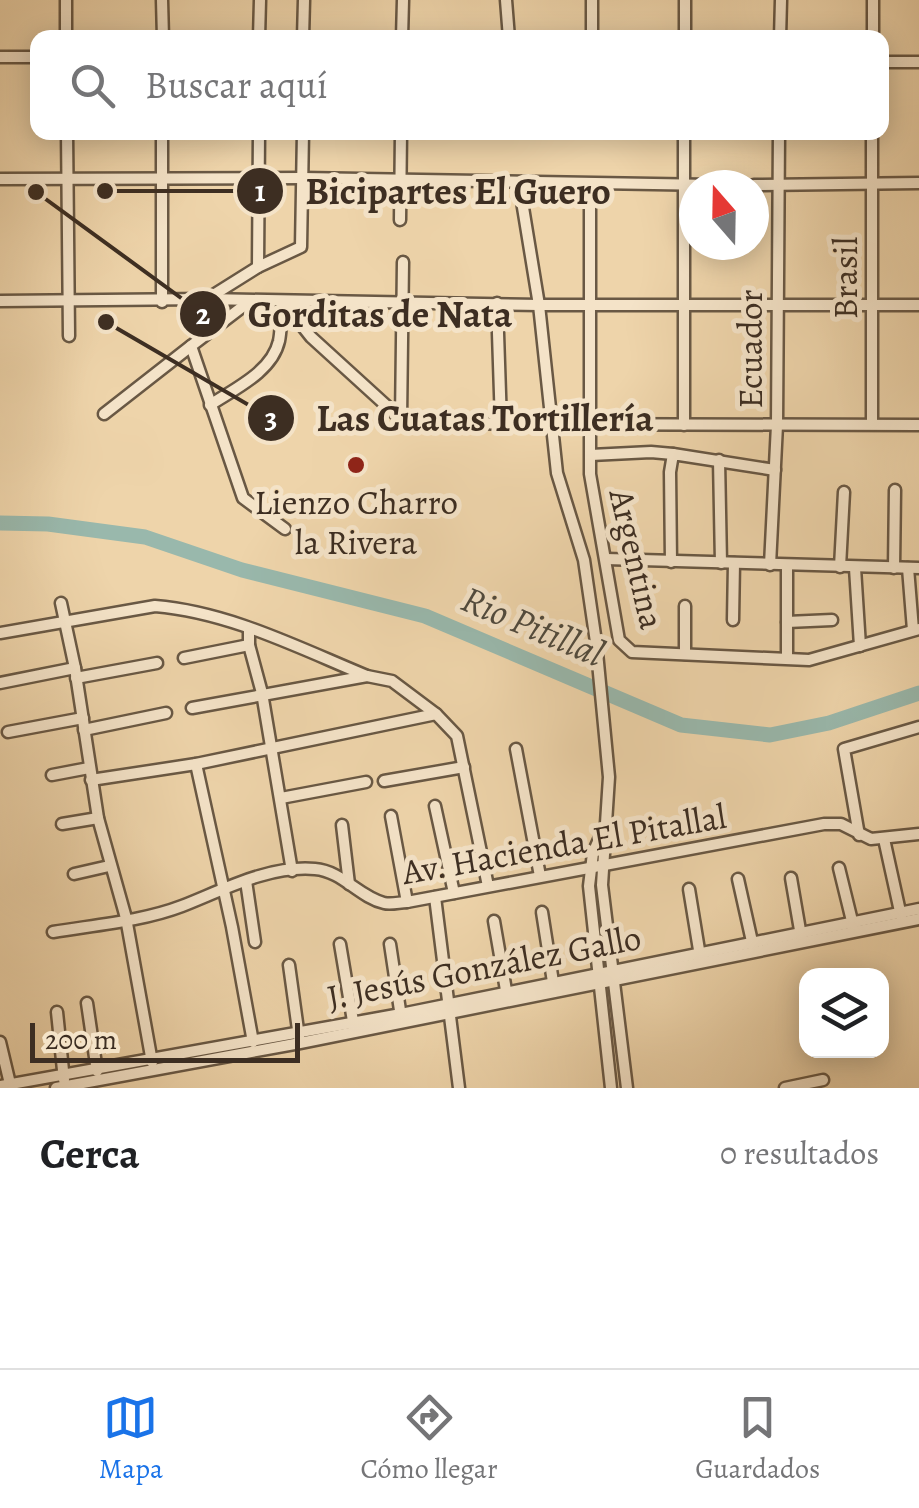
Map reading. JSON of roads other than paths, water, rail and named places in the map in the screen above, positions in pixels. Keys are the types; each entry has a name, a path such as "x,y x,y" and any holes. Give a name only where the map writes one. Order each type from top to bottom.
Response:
{"street":[{"path":"66,0 66,30"},
{"path":"162,0 164,30"},
{"path":"260,0 260,30"},
{"path":"303,30 304,0"},
{"path":"402,30 403,0"},
{"path":"506,0 508,30"},
{"path":"592,0 592,30"},
{"path":"684,30 685,0"},
{"path":"780,30 781,0"},
{"path":"873,30 874,0"},
{"path":"0,56 30,57"},
{"path":"889,62 919,62"},
{"path":"68,140 69,336"},
{"path":"162,140 162,302"},
{"path":"258,266 259,140"},
{"path":"206,299 258,266 301,247 303,140"},
{"path":"400,220 401,140"},
{"path":"684,140 684,170"},
{"name":"Ecuador","path":"770,566 777,425 779,140"},
{"name":"Brasil","path":"872,140 872,424"},
{"path":"0,179 303,178 679,185"},
{"path":"769,185 919,183"},
{"path":"520,184 558,474 584,560 596,642 609,799 604,868 612,975 627,1088"},
{"name":"Argentina","path":"590,185 590,474 619,640 624,648 632,652 809,660 916,630"},
{"path":"683,260 684,426"},
{"path":"400,419 403,262"},
{"path":"0,301 919,305"},
{"path":"104,414 250,301"},
{"path":"210,405 243,385 270,361 279,342 280,318 288,302"},
{"path":"288,302 311,337 400,419 501,424 919,425"},
{"path":"497,304 501,424"},
{"path":"191,346 243,498 285,530"},
{"path":"590,455 651,452 775,470"},
{"path":"671,562 670,472 674,454"},
{"path":"719,460 721,563"},
{"path":"894,568 895,490"},
{"path":"840,567 844,492"},
{"path":"606,559 913,568 916,630"},
{"path":"733,620 734,564"},
{"path":"787,566 787,658"},
{"path":"855,568 860,646"},
{"path":"60,602 76,673 98,818 126,918 154,1071"},
{"path":"0,633 155,606 175,608 249,628 367,676 392,681 458,736 488,886"},
{"path":"685,606 686,654"},
{"path":"787,622 832,620"},
{"path":"249,628 248,645 262,693 292,870"},
{"path":"184,658 248,645"},
{"path":"0,683 157,663"},
{"path":"192,708 367,676"},
{"path":"8,732 166,713"},
{"path":"91,780 196,764 436,714"},
{"path":"858,835 844,749 919,726"},
{"path":"516,749 540,876"},
{"path":"196,764 253,1046"},
{"path":"384,781 464,767"},
{"path":"52,775 89,768"},
{"path":"281,798 366,782"},
{"path":"435,806 454,893"},
{"path":"391,816 407,902"},
{"path":"62,824 98,818"},
{"name":"Av. Hacienda El Pitallal","path":"54,932 182,906 222,888 292,870 314,868 330,872 384,903 407,902 824,824 840,824 858,835 884,839 919,834"},
{"path":"342,825 350,884"},
{"path":"605,825 589,870 611,1088"},
{"path":"884,839 901,917"},
{"path":"74,874 109,866"},
{"path":"838,868 854,927"},
{"path":"791,878 802,938"},
{"path":"738,879 753,947"},
{"path":"246,881 255,942"},
{"path":"688,888 700,957"},
{"path":"435,898 459,1088"},
{"name":"J. Jesús González Gallo","path":"98,1074 154,1071 253,1046 901,917 919,908"},
{"path":"542,912 553,982"},
{"name":"J. Jesús González Gallo","path":"901,917 919,919"},
{"path":"494,921 507,997"},
{"path":"340,944 354,1027"},
{"path":"390,944 402,1018"},
{"path":"288,964 299,1037"},
{"name":"J. Jesús González Gallo","path":"507,997 553,982 597,979"},
{"path":"87,1003 98,1074"},
{"path":"57,1012 61,1083"},
{"path":"0,1042 7,1086"},
{"name":"J. Jesús González Gallo","path":"7,1086 61,1083 152,1058 253,1046"},
{"path":"785,1088 823,1080"}],"waterway":[{"name":"Rio Pitillal","path":"0,523 48,524 145,537 242,570 425,616 681,725 770,735 829,723 919,693"}],"place":[{"name":"Bicipartes El Guero","path":"105,191"},
{"name":"Gorditas de Nata","path":"36,192"},
{"name":"Las Cuatas Tortillería","path":"106,322"},
{"name":"Lienzo Charro la Rivera","path":"356,465"}]}
